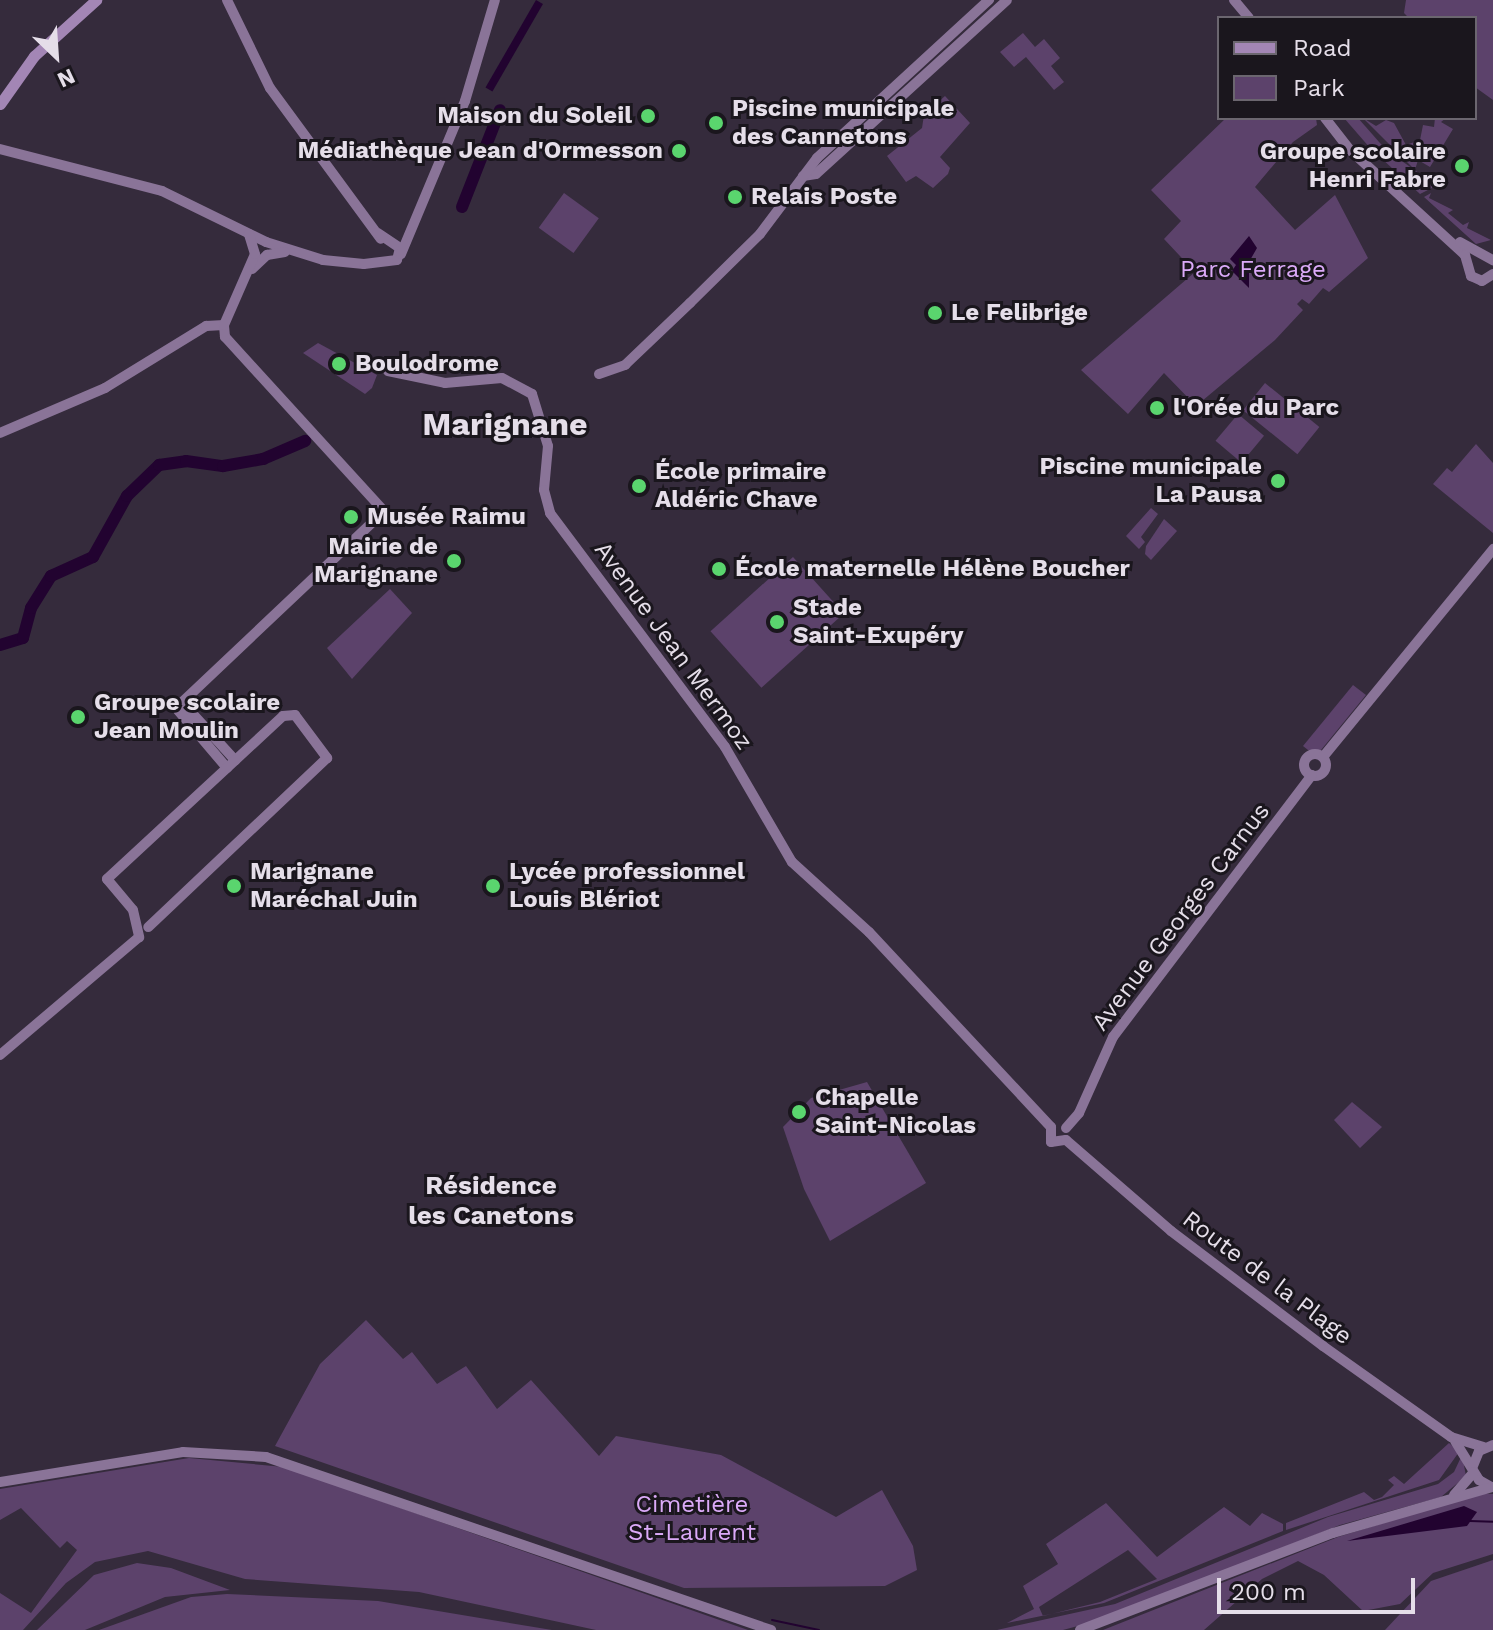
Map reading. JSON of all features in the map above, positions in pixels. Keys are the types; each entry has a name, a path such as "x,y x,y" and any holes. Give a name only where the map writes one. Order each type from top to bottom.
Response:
{"main road":[{"path":"0,92 31,50 85,0"},
{"path":"0,104 43,46 96,0"}],"street":[{"path":"227,0 270,88 391,251"},
{"path":"0,142 5,151 162,191 249,234 262,248 373,264 411,238 468,90 495,0"},
{"path":"599,374 625,365 690,303 760,234 803,176 989,0"},
{"path":"803,176 816,174 1007,0"},
{"path":"1234,0 1247,16"},
{"path":"1327,120 1350,150 1469,263 1471,276 1491,278"},
{"path":"1334,120 1354,147 1478,254 1493,260"},
{"path":"231,764 179,705 384,511 242,360 225,337 224,325 262,248"},
{"path":"1469,263 1478,254"},
{"path":"0,433 105,388 206,326 224,325"},
{"name":"Avenue Jean Mermoz","path":"388,371 429,382 502,378 532,394 548,446 544,490 557,524 725,747 792,862 976,1042 1051,1127"},
{"path":"1323,757 1325,769 1312,775 1306,759 1323,757 1493,549"},
{"path":"0,1055 143,930 327,758 295,715 288,714 231,764 107,883 133,910 143,930"},
{"name":"Avenue Georges Carnus","path":"1066,1128 1079,1113 1113,1037 1312,775"},
{"path":"1051,1127 1066,1128 1066,1140"},
{"name":"Route de la Plage","path":"1051,1127 1051,1142 1066,1140 1171,1231 1451,1437 1473,1469 1493,1487"},
{"name":"Route de la Plage","path":"1451,1437 1489,1446"},
{"path":"1438,1503 1459,1491 1489,1446"},
{"path":"0,1482 183,1452 266,1457 771,1630"},
{"path":"1080,1630 1333,1533 1493,1487"}],"green space":[{"path":"1406,0 1493,0 1493,100 1477,88 1477,16 1407,16 1404,13"},
{"path":"1023,33 1035,47 1044,39 1060,58 1051,66 1064,82 1054,90 1026,57 1014,67 1000,52"},
{"path":"945,96 970,123 940,157 950,168 948,174 933,188 916,176 906,182 887,156 922,128 924,115"},
{"name":"Parc Ferrage","path":"1224,120 1316,120 1317,125 1293,142 1255,187 1295,230 1335,195 1368,258 1329,292 1323,288 1309,304 1302,299 1297,304 1303,310 1275,340 1196,406 1164,373 1128,414 1081,370 1195,272 1164,239 1181,221 1151,190"},
{"path":"1346,120 1360,120 1387,151 1377,156"},
{"path":"1365,120 1376,126 1386,120 1394,123 1406,145 1420,140 1423,125 1434,127 1435,120 1444,120 1441,122 1453,129 1430,167 1418,160 1415,170"},
{"path":"1389,152 1433,183 1432,188 1420,194 1380,157"},
{"path":"564,193 599,218 574,253 539,228"},
{"path":"1431,193 1429,198 1453,210 1448,213 1463,225 1469,222 1467,228 1491,240 1476,244 1424,197"},
{"name":"Boulodrome","path":"318,343 377,375 372,388 365,394 303,353"},
{"path":"1265,383 1319,427 1297,454 1243,410"},
{"path":"1238,414 1264,436 1242,463 1216,441"},
{"path":"1476,444 1493,463 1493,533 1433,484 1447,468 1452,472"},
{"path":"1151,508 1158,514 1141,537 1145,542 1139,549 1126,536"},
{"path":"1164,519 1177,531 1151,560 1145,554 1146,546"},
{"name":"Stade Saint-Exupéry","path":"793,557 844,613 761,688 711,631"},
{"path":"390,589 412,613 352,679 327,648"},
{"path":"1353,685 1366,695 1321,750 1308,750 1303,746"},
{"path":"867,1082 926,1183 830,1241 804,1189 783,1127 811,1098"},
{"path":"1352,1102 1382,1127 1360,1148 1334,1120"},
{"name":"Cimetière St-Laurent","path":"366,1320 403,1359 412,1352 437,1384 466,1366 497,1409 531,1380 599,1456 616,1436 721,1455 836,1517 882,1490 913,1546 917,1570 885,1586 684,1588 275,1446 320,1364"},
{"path":"1449,1443 1459,1452 1439,1480 1286,1530 1286,1523 1364,1492 1374,1500 1382,1497 1394,1485 1388,1480 1394,1476 1404,1484"},
{"path":"1462,1455 1466,1476 1441,1497 1340,1525 1100,1620 1063,1630 997,1630 1115,1604 1328,1517 1438,1484 1454,1472"},
{"path":"189,1458 284,1467 748,1630 596,1630 419,1592 245,1579 148,1551 95,1562 66,1583 23,1630 0,1630 0,1593 31,1613 77,1550 67,1541 60,1548 21,1508 0,1520 0,1489"},
{"path":"1481,1493 1493,1494 1493,1554 1433,1573 1400,1604 1363,1611 1324,1575 1298,1561 1262,1579 1204,1630 1103,1630 1338,1537"},
{"path":"1106,1503 1157,1557 1224,1507 1250,1526 1262,1513 1283,1524 1283,1531 1104,1603 1054,1613 1100,1602 1157,1579 1128,1550 1039,1607 1043,1616 1007,1623 1034,1609 1023,1586 1058,1564 1046,1544"},
{"path":"1493,1560 1493,1630 1385,1630 1431,1581"},
{"path":"137,1563 171,1568 230,1590 165,1597 85,1630 37,1630 94,1575"},
{"path":"227,1594 378,1601 552,1630 99,1630 191,1597"}],"shaded area":[{"path":"536,0 543,4 492,91 486,87"},
{"path":"1249,236 1257,248 1249,262 1249,288 1232,271 1236,265 1230,259"},
{"path":"1464,1506 1477,1512 1467,1526 1347,1541"}],"waterway":[{"path":"462,207 500,110"},
{"path":"0,645 23,638 31,608 51,576 93,557 127,496 159,465 186,461 223,466 263,459 305,441"},
{"path":"1470,1521 1493,1522"},
{"path":"772,1620 819,1630"}],"place":[{"name":"Maison du Soleil","path":"648,116"},
{"name":"Piscine municipale des Cannetons","path":"716,123"},
{"name":"Médiathèque Jean d'Ormesson","path":"679,151"},
{"name":"Groupe scolaire Henri Fabre","path":"1462,166"},
{"name":"Relais Poste","path":"735,197"},
{"name":"Le Felibrige","path":"935,313"},
{"name":"Boulodrome","path":"339,364"},
{"name":"l'Orée du Parc","path":"1157,408"},
{"name":"Piscine municipale La Pausa","path":"1278,481"},
{"name":"École primaire Aldéric Chave","path":"639,486"},
{"name":"Musée Raimu","path":"351,517"},
{"name":"Mairie de Marignane","path":"454,561"},
{"name":"École maternelle Hélène Boucher","path":"719,569"},
{"name":"Stade Saint-Exupéry","path":"777,622"},
{"name":"Groupe scolaire Jean Moulin","path":"78,717"},
{"name":"Marignane Maréchal Juin","path":"234,886"},
{"name":"Lycée professionnel Louis Blériot","path":"493,886"},
{"name":"Chapelle Saint-Nicolas","path":"799,1112"}],"district":[{"name":"Marignane","path":"505,424"},
{"name":"Résidence les Canetons","path":"491,1201"}]}
